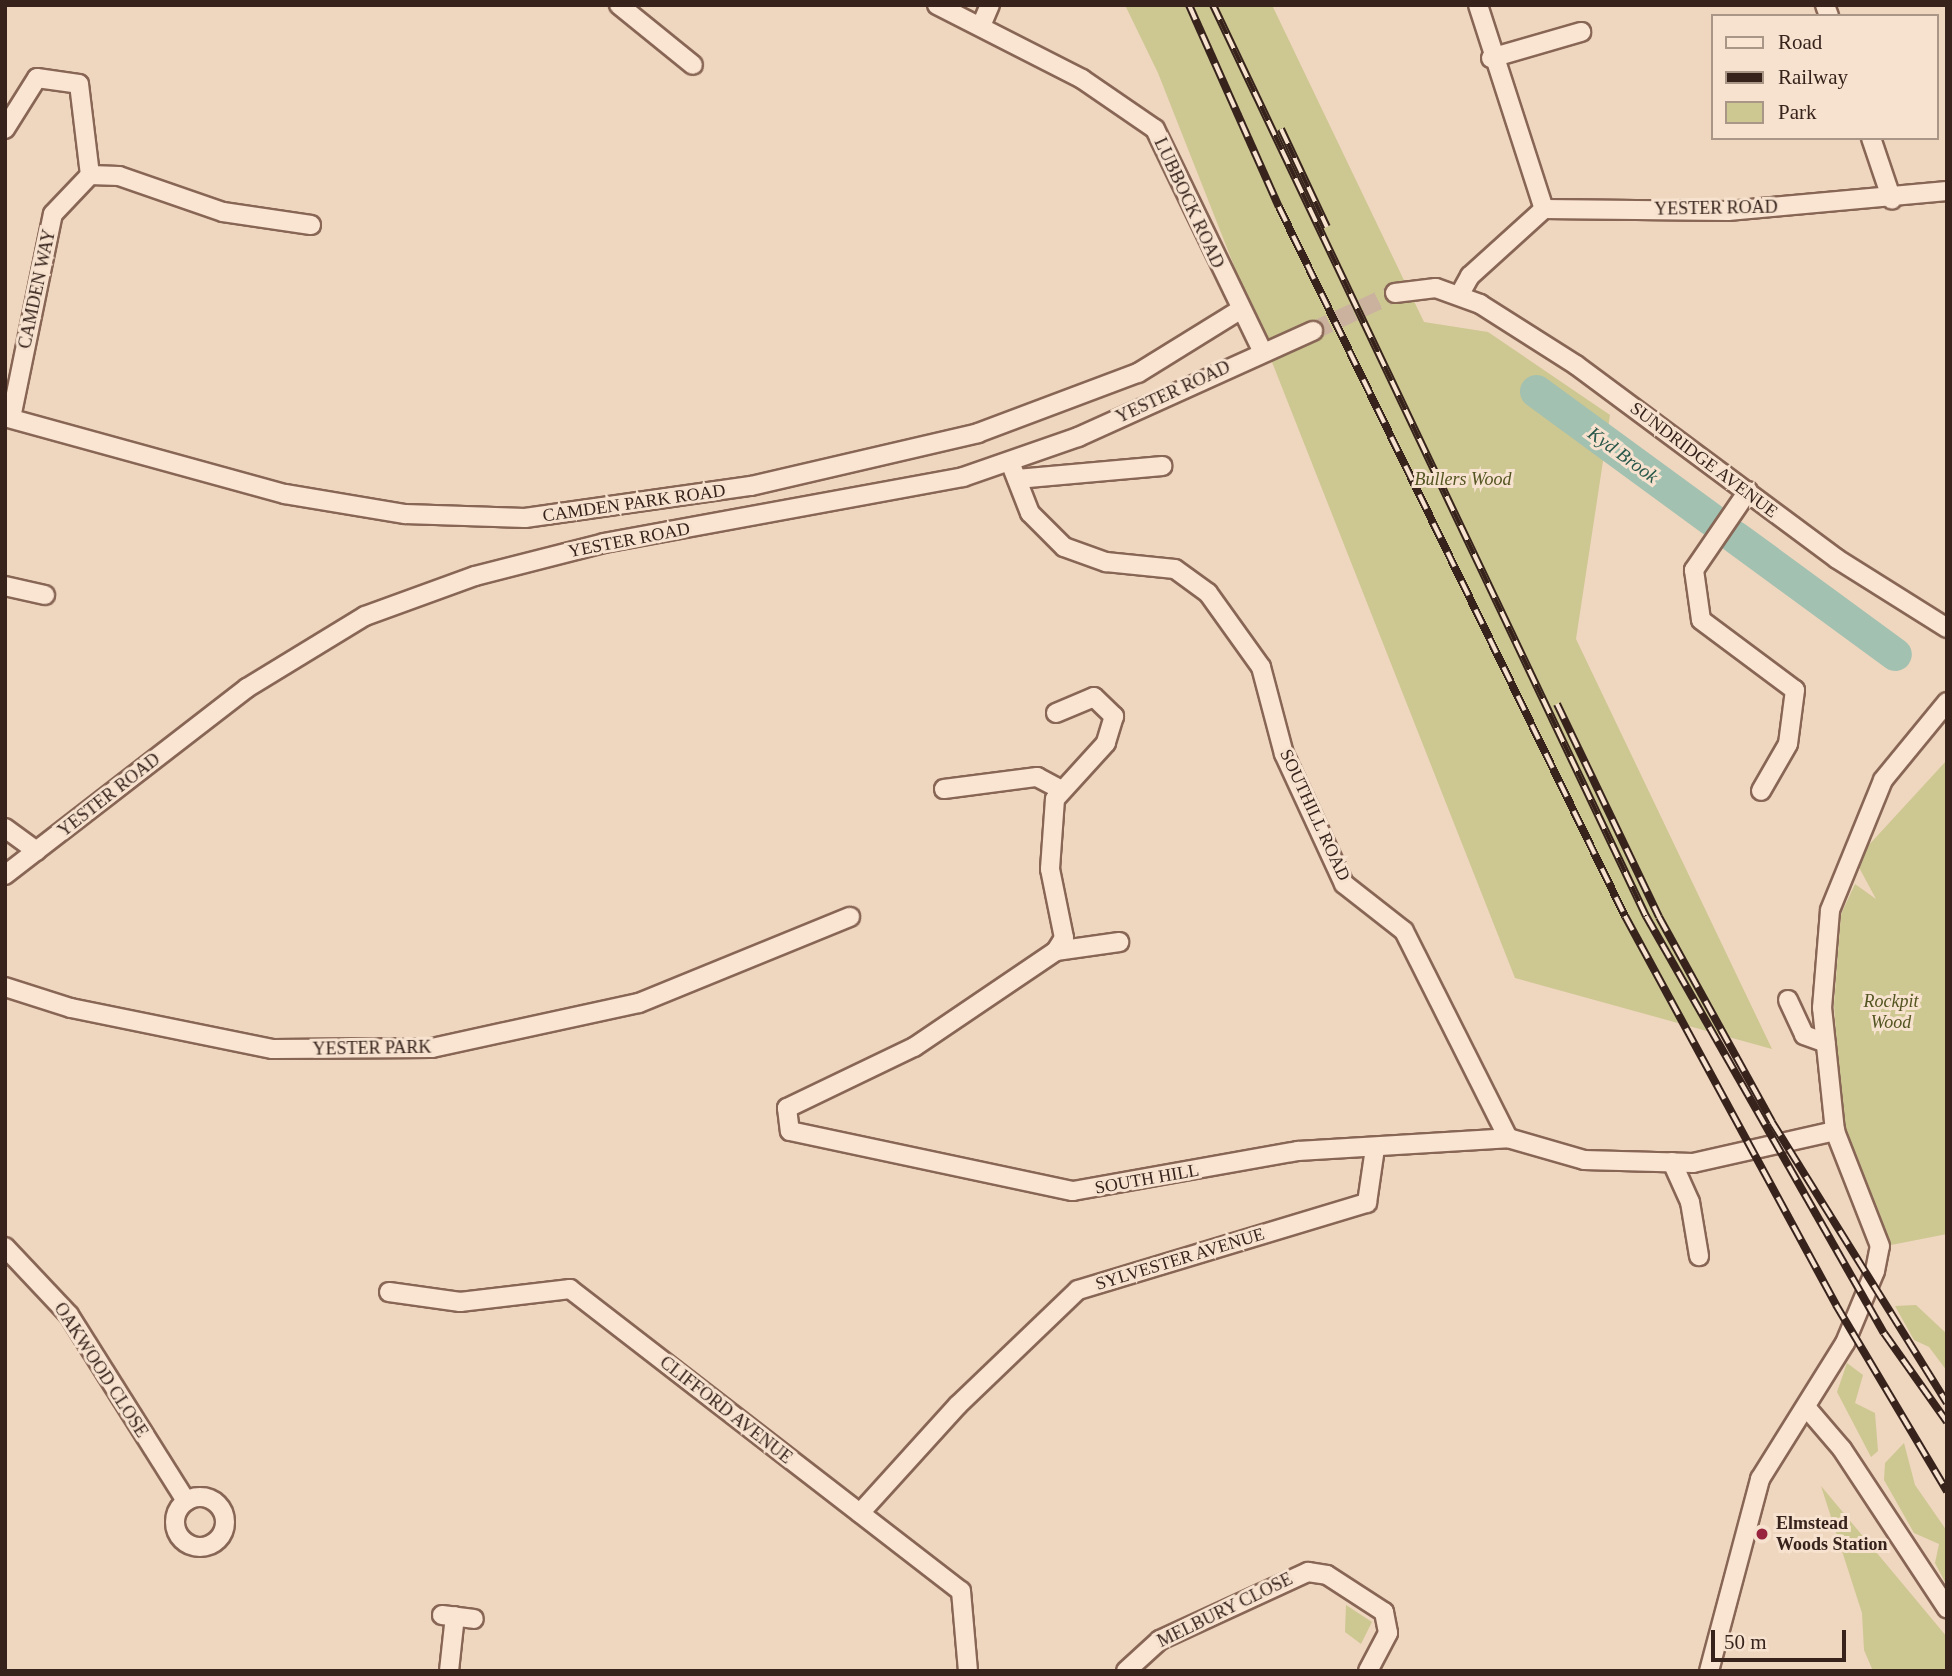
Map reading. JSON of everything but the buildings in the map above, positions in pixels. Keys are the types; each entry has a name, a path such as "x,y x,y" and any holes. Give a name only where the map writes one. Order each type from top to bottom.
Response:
{"street":[{"path":"619,5 693,65"},
{"name":"LUBBOCK ROAD","path":"937,5 1082,79 1155,129 1240,310 1262,350"},
{"path":"981,26 990,5"},
{"path":"1395,293 1436,288 1460,294 1470,276 1544,209 1491,58 1478,5"},
{"path":"1491,58 1581,32"},
{"path":"5,129 37,78 79,84 90,175 119,176 223,212 311,225"},
{"path":"1872,140 1892,200"},
{"name":"CAMDEN WAY","path":"8,417 53,214 90,175"},
{"name":"YESTER ROAD","path":"1544,209 1728,211 1892,200 1947,191"},
{"name":"SUNDRIDGE AVENUE","path":"1460,294 1576,365 1837,559 1947,628"},
{"name":"CAMDEN PARK ROAD","path":"8,417 285,494 405,514 525,519 751,486 954,440 1138,373 1240,310"},
{"name":"YESTER ROAD","path":"5,875 247,688 365,616 423,592 604,543 924,488 1078,438 1262,350 1313,331"},
{"name":"SOUTHILL ROAD","path":"1010,462 1030,513 1065,547 1106,562 1175,569 1208,593 1261,667 1284,754 1344,884 1404,930 1508,1138"},
{"path":"1017,479 1162,466"},
{"path":"1748,491 1694,570 1701,620 1795,690 1788,744 1761,791"},
{"path":"5,586 45,594"},
{"path":"1056,713 1094,697 1114,716 1106,743 1060,790 1049,825 1064,938 1056,951"},
{"path":"1709,1671 1760,1479 1845,1343 1880,1246 1835,1131 1826,1043 1830,910 1883,780 1947,702"},
{"path":"944,789 1037,777 1060,790"},
{"path":"5,828 37,851"},
{"name":"YESTER PARK","path":"5,987 71,1008 273,1049 432,1048 639,1003 850,917"},
{"path":"1056,951 1119,942"},
{"name":"SOUTH HILL","path":"1056,951 914,1047 787,1108 790,1131 1073,1191 1298,1151 1375,1149 1508,1138"},
{"path":"1788,1000 1804,1035 1826,1043"},
{"path":"1508,1138 1584,1160 1672,1162 1835,1131"},
{"name":"SYLVESTER AVENUE","path":"860,1513 958,1405 1078,1290 1367,1203 1375,1149"},
{"path":"1672,1162 1690,1202 1699,1256"},
{"name":"OAKWOOD CLOSE","path":"5,1247 69,1315 186,1501"},
{"name":"CLIFFORD AVENUE","path":"389,1292 460,1302 570,1289 961,1591 968,1671"},
{"path":"1806,1407 1842,1449 1947,1608"},
{"name":"MELBURY CLOSE","path":"1126,1671 1160,1640 1308,1572 1327,1575 1384,1612 1388,1633 1368,1671"},
{"path":"449,1671 449,1615 474,1619"}],"green space":[{"name":"Bullers Wood","path":"1125,5 1272,5 1424,322 1488,332 1610,415 1576,639 1772,1049 1515,978 1158,73"},
{"name":"Rockpit Wood","path":"1947,760 1947,1234 1891,1245 1843,1129 1834,1005 1841,914 1855,884 1876,899 1855,860"},
{"path":"1916,1305 1947,1334 1947,1371 1929,1347 1914,1340 1895,1306"},
{"path":"1847,1363 1863,1375 1855,1403 1875,1413 1878,1451 1871,1457 1837,1392"},
{"path":"1904,1443 1915,1485 1947,1531 1947,1586 1935,1563 1939,1544 1914,1533 1884,1480 1885,1463"},
{"path":"1821,1486 1947,1637 1947,1671 1873,1671 1864,1650 1862,1613"},
{"path":"1346,1605 1372,1622 1361,1644 1345,1632"}],"waterway":[{"name":"Kyd Brook","path":"1536,391 1711,519"},
{"name":"Kyd Brook","path":"1735,537 1895,654"}],"tunnel":[{"path":"1313,331 1395,293"}],"railway":[{"path":"1189,5 1279,207 1625,916 1836,1305 1947,1491"},
{"path":"1213,5 1646,916 1884,1333 1947,1422"},
{"path":"1281,129 1327,227"},
{"path":"1557,704 1659,917 1772,1122 1947,1403"}],"place":[{"name":"Elmstead Woods Station","path":"1762,1534"}]}
